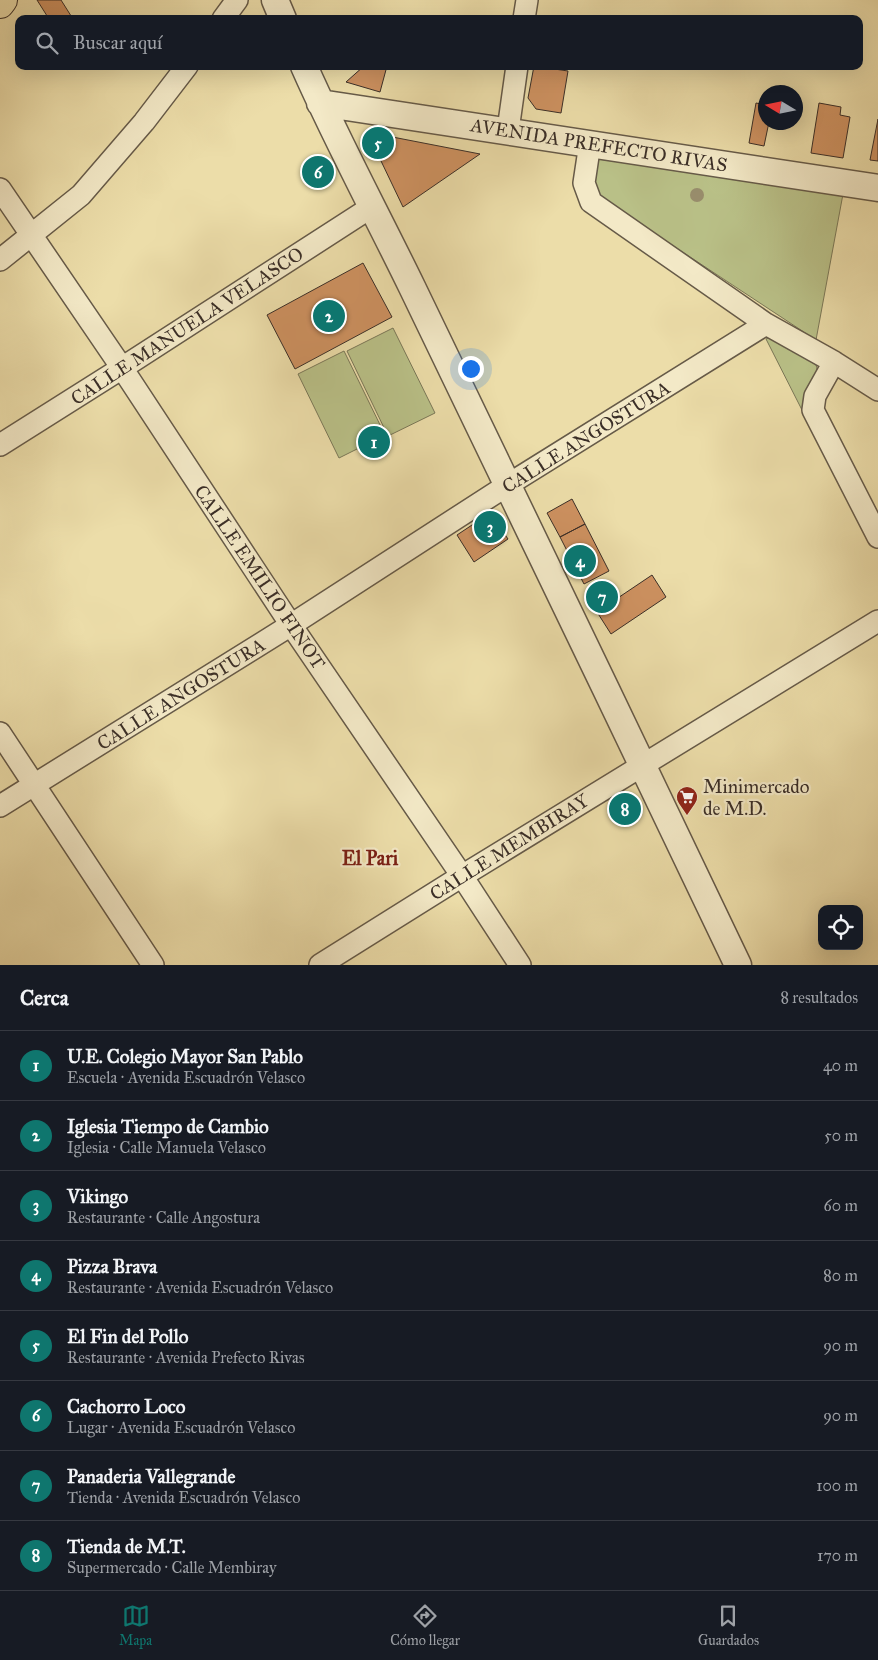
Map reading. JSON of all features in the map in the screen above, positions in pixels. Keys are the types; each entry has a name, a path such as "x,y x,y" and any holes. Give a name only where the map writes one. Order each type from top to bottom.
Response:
{"main road":[{"path":"0,4 3,0"}],"street":[{"path":"226,15 237,0"},
{"path":"275,0 281,15"},
{"path":"525,15 527,0"},
{"path":"0,260 81,195 144,122 183,70"},
{"path":"306,70 373,206 506,486 643,764 738,965"},
{"path":"508,130 516,70"},
{"name":"AVENIDA PREFECTO RIVAS","path":"320,102 878,188"},
{"path":"590,143 584,183 591,202 766,324 834,362 878,390"},
{"name":"CALLE EMILIO FINOT","path":"0,189 122,368 291,625 462,876 520,965"},
{"name":"CALLE MANUELA VELASCO","path":"0,445 373,206"},
{"name":"CALLE ANGOSTURA","path":"0,806 291,625 506,486 766,324"},
{"path":"834,362 815,396 812,410 878,537"},
{"name":"CALLE MEMBIRAY","path":"320,965 643,764 878,622"},
{"path":"0,733 154,965"}],"green space":[{"path":"598,159 843,194 816,340 596,195 594,177"},
{"path":"393,328 435,413 388,436 347,351"},
{"path":"770,337 815,362 817,368 816,377 806,392 802,410 766,339"},
{"path":"344,351 385,435 339,458 298,374"}],"building":[{"path":"37,0 61,0 70,15 46,15"},
{"path":"360,70 386,70 380,92 346,82"},
{"path":"533,70 568,71 561,113 536,109 528,98"},
{"path":"756,103 758,103 758,130 767,130 764,146 749,143"},
{"path":"819,103 841,107 840,115 850,117 843,158 811,153"},
{"path":"878,119 878,161 870,160"},
{"path":"377,134 480,154 403,207 371,140"},
{"path":"320,157 332,180 317,188 305,165"},
{"path":"363,263 392,317 295,369 267,315"},
{"path":"572,499 585,524 560,537 547,513"},
{"path":"481,519 497,523 508,539 474,562 457,535"},
{"path":"585,524 609,571 584,584 560,537"},
{"path":"652,575 666,597 611,634 597,612"}],"place":[{"name":"El Fin del Pollo","path":"378,143"},
{"name":"Cachorro Loco","path":"318,172"},
{"name":"Iglesia Tiempo de Cambio","path":"329,316"},
{"name":"U.E. Colegio Mayor San Pablo","path":"374,442"},
{"name":"Vikingo","path":"490,527"},
{"name":"Pizza Brava","path":"580,561"},
{"name":"Panaderia Vallegrande","path":"602,597"},
{"name":"Tienda de M.T.","path":"625,809"},
{"name":"Minimercado de M.D.","path":"687,816"}],"district":[{"name":"El Pari","path":"370,858"}]}
